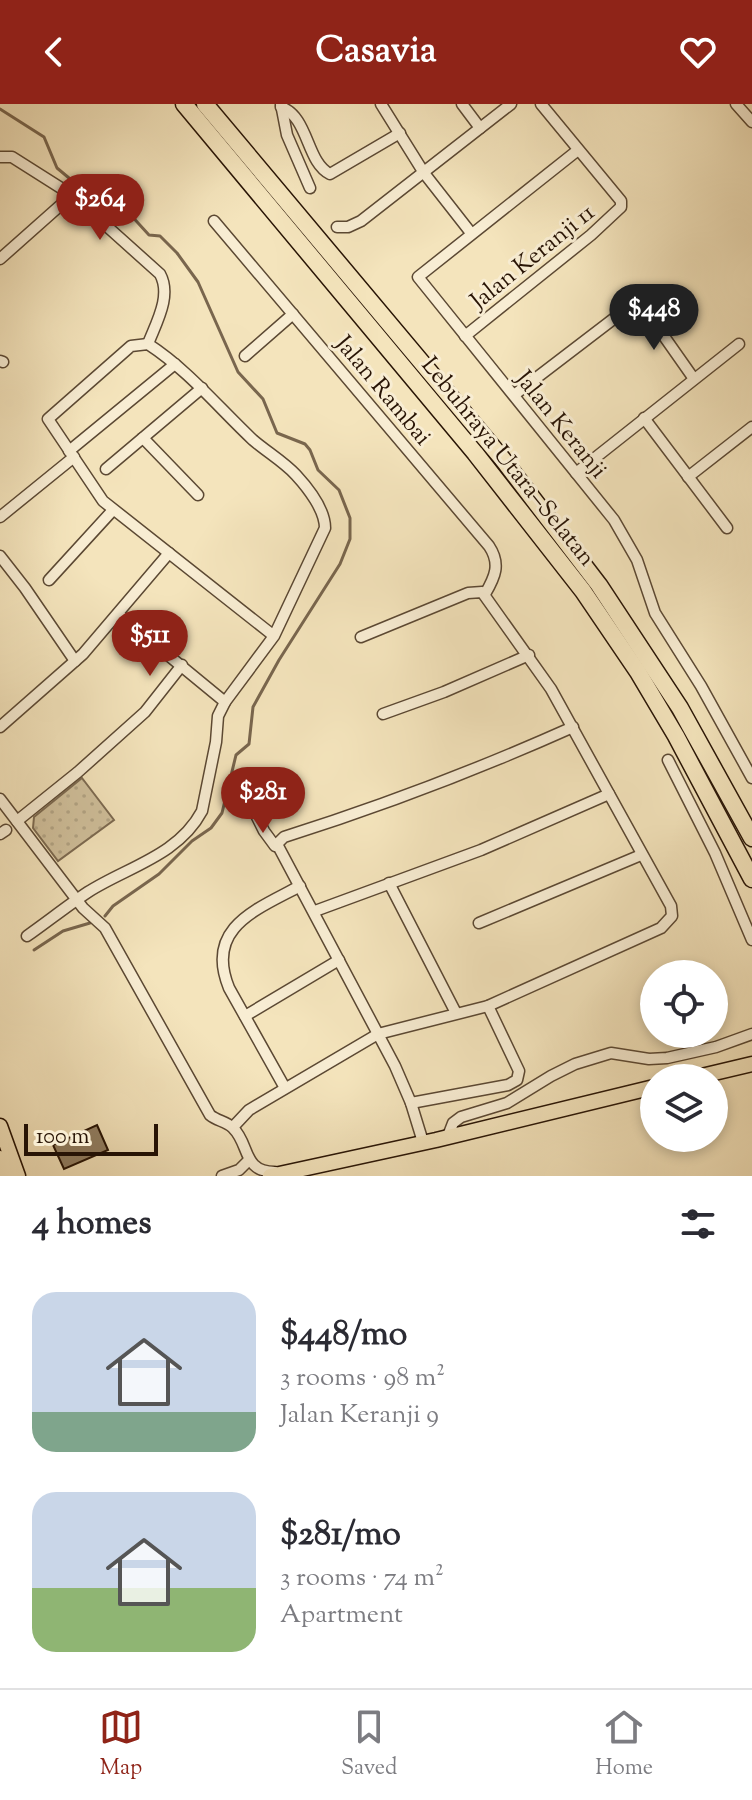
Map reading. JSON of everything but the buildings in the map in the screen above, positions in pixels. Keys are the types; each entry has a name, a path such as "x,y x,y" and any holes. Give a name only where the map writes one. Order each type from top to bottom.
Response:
{"highway":[{"name":"Lebuhraya Utara–Selatan","path":"184,104 475,453 591,603 638,672 676,736 752,879"},
{"name":"Lebuhraya Utara–Selatan","path":"205,104 475,426 599,585 680,708 752,838"}],"main road":[{"path":"728,1070 752,1064"},
{"path":"270,1176 640,1090"},
{"path":"0,1126 18,1176"},
{"path":"0,1158 6,1176"}],"street":[{"path":"381,104 424,173 471,233 578,150 541,104"},
{"path":"462,104 480,128"},
{"path":"337,227 348,227 361,221 511,104"},
{"path":"736,104 751,118"},
{"path":"281,105 294,116 320,167 330,174 400,133"},
{"path":"281,105 287,135 310,188"},
{"name":"Jalan Keranji 11","path":"465,336 619,210 621,204 578,150"},
{"path":"0,157 12,157 72,195 160,274 165,295 148,344"},
{"path":"0,259 72,195"},
{"name":"Jalan Rambai","path":"214,221 489,546 497,566 485,594"},
{"name":"Jalan Keranji","path":"471,233 420,273 419,279 627,540 655,613 701,686 752,778"},
{"path":"514,395 630,305 642,305 694,379"},
{"path":"245,356 293,314"},
{"path":"27,936 77,900 162,854 196,822 205,797 218,716 274,636 323,535 325,521 319,506 296,475 254,440 175,364 148,344 131,346 48,419 103,501 274,636"},
{"path":"576,473 739,344"},
{"path":"0,517 175,364"},
{"path":"106,469 202,388"},
{"path":"644,418 727,528"},
{"path":"688,477 752,427"},
{"path":"143,438 198,495"},
{"path":"49,580 113,510"},
{"path":"0,727 75,661 169,553"},
{"path":"0,556 75,661"},
{"path":"233,1127 245,1113 378,1034 488,1006 666,925 672,916 671,906 573,727 529,655 485,594 479,591 468,593 361,637"},
{"path":"118,614 225,702"},
{"path":"383,714 444,692 529,655"},
{"path":"17,821 145,712 182,665"},
{"path":"277,844 284,837 467,772 573,727"},
{"path":"668,760 715,853 752,940"},
{"path":"315,911 469,855 609,794"},
{"path":"247,797 268,837 275,846 277,844"},
{"path":"0,799 77,900 99,921 111,939 210,1115 233,1127 249,1160 261,1170 287,1172"},
{"path":"277,844 378,1034 411,1103 423,1142"},
{"path":"479,923 641,855"},
{"path":"389,883 456,1013"},
{"path":"285,1088 224,973 224,952 229,934 245,917 300,886"},
{"path":"245,1016 339,960"},
{"path":"411,1103 508,1085 517,1080 519,1071 488,1006"},
{"path":"448,1136 453,1123 461,1117 507,1103 562,1069 590,1059 616,1053 649,1059 667,1058 716,1047 752,1034"},
{"path":"222,1176 239,1170 249,1160"}],"shaded area":[{"path":"82,778 114,820 58,861 33,828 34,817"}],"waterway":[{"path":"0,109 44,137 57,168 69,178 101,193 128,212 149,235 160,236 177,253 198,282 238,372 263,399 277,433 305,444 318,470 339,490 350,518 350,539 340,564 253,707 249,744 236,755 222,813 211,828 192,841 159,874 113,906 105,916"},
{"path":"34,950 63,931 90,923"}]}
